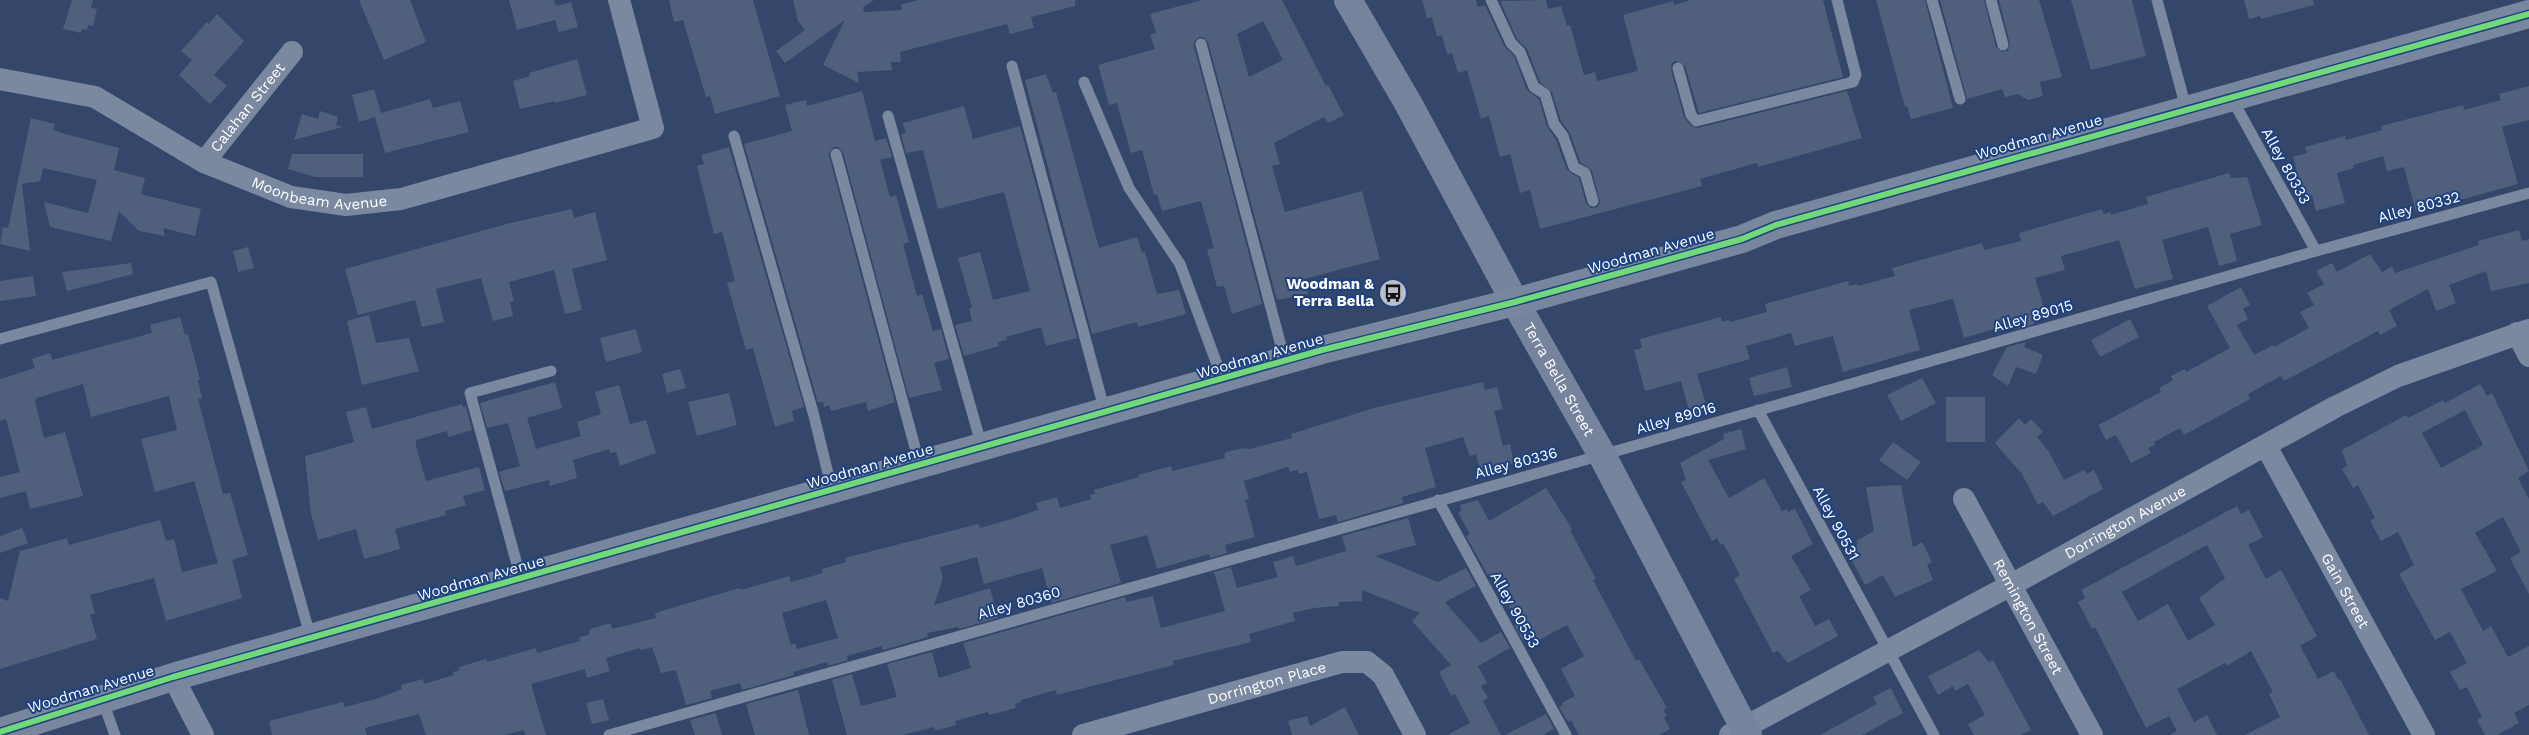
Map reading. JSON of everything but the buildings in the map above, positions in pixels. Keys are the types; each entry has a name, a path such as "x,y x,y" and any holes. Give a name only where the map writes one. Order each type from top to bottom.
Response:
{"main road":[{"name":"Terra Bella Street","path":"1348,0 1408,103 1515,302 1602,455 1740,733"},
{"name":"Woodman Avenue","path":"0,732 173,677 1223,380 1322,350 1515,302 1742,239 1776,225 2186,108 2529,14"}],"street":[{"name":"Moonbeam Avenue","path":"0,79 95,97 204,162 291,197 346,205 401,198 653,128 619,0"},
{"name":"Calahan Street","path":"204,162 292,52"},
{"path":"2523,332 2529,356"},
{"name":"Dorrington Avenue","path":"1740,733 2335,407 2398,376 2523,332"},
{"name":"Gain Street","path":"2266,446 2424,735"},
{"name":"Remington Street","path":"1964,499 2092,735"},
{"name":"Dorrington Place","path":"1083,735 1342,662 1367,662 1382,675 1414,735"},
{"path":"173,677 203,735"}],"lane":[{"path":"1491,0 1511,43 1520,52 1534,87 1545,94 1554,124 1563,136 1574,167 1585,173 1594,201"},
{"path":"1678,68 1691,115 1696,121 1853,82 1856,75 1837,0"},
{"path":"1932,0 1960,99"},
{"path":"1991,0 2003,45"},
{"path":"2157,0 2186,108"},
{"path":"1200,44 1286,362"},
{"path":"1012,66 1105,412"},
{"path":"1084,82 1129,188 1180,264 1223,380"},
{"name":"Alley 80333","path":"2230,96 2316,251"},
{"path":"888,116 982,447"},
{"path":"734,136 814,416 832,490"},
{"path":"836,154 920,466"},
{"name":"Alley 80332","path":"2316,251 2529,193"},
{"name":"Alley 89015","path":"1758,410 2316,251"},
{"path":"0,339 211,282 311,639"},
{"path":"520,579 470,393 551,371"},
{"name":"Alley 89016","path":"1602,455 1758,410"},
{"name":"Alley 90531","path":"1758,410 1934,735"},
{"name":"Alley 80336","path":"1438,500 1602,455"},
{"name":"Alley 80360","path":"609,735 1438,500"},
{"name":"Alley 90533","path":"1438,500 1566,735"},
{"path":"102,700 115,735"}],"cycle path":[{"path":"0,732 173,677 1322,350 1515,302 1742,239 1776,225 2529,14"}],"place":[{"name":"Woodman & Terra Bella","path":"1393,293"}]}
